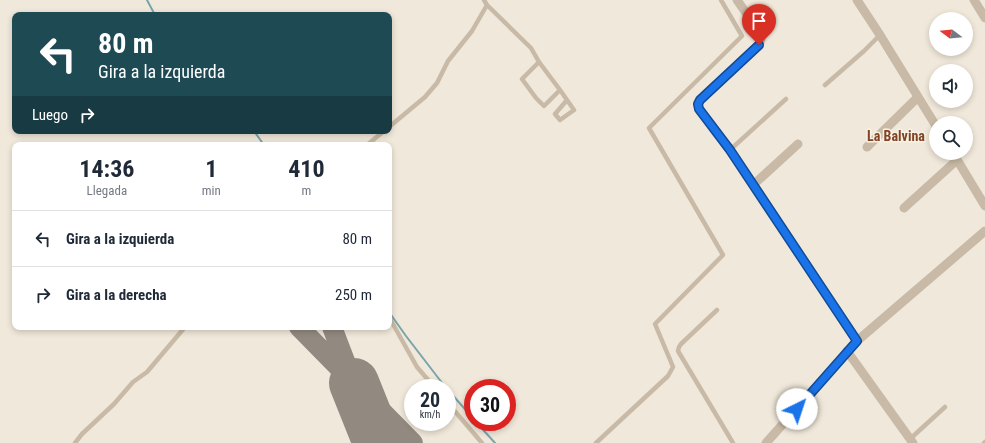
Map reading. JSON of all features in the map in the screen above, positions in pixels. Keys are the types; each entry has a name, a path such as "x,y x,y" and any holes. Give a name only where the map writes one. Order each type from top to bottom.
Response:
{"street":[{"path":"737,0 760,33 761,39 759,45 700,100 698,104 699,109 730,150 857,341"},
{"path":"856,0 930,116"},
{"path":"974,0 985,18"},
{"path":"867,147 918,97"},
{"path":"753,185 798,144"},
{"path":"904,208 951,160"},
{"path":"957,160 985,206"},
{"path":"766,443 857,341 985,231"},
{"path":"847,351 911,441"}],"lane":[{"path":"484,0 487,5 531,48 539,62 560,90 567,100 574,110 560,120 555,114 567,100"},
{"path":"596,443 668,376 673,367 655,324 723,255 649,128 742,36 721,0"},
{"path":"392,125 426,97 437,83 448,61 472,31 487,5"},
{"path":"825,85 880,36"},
{"path":"539,62 522,80 530,91 544,106 560,90"},
{"path":"730,150 786,99"},
{"path":"371,142 380,134"},
{"path":"717,310 681,344 678,351 732,443"},
{"path":"392,322 417,367 427,379"},
{"path":"75,443 82,434 114,404 133,382 147,372 182,330"},
{"path":"911,441 945,407"},
{"path":"456,413 482,443"}],"waterway":[{"path":"147,0 153,12"},
{"path":"256,134 262,142"},
{"path":"392,316 439,379"},
{"path":"456,399 464,408"},
{"path":"484,431 495,443"}],"taxiway":[{"path":"302,330 413,443"},
{"path":"333,330 350,374"}],"runway":[{"path":"354,383 378,443"}],"district":[{"name":"La Balvina","path":"896,136"}],"route":[{"path":"759,45 700,100 698,104 699,109 730,150 857,341 797,409"}]}
